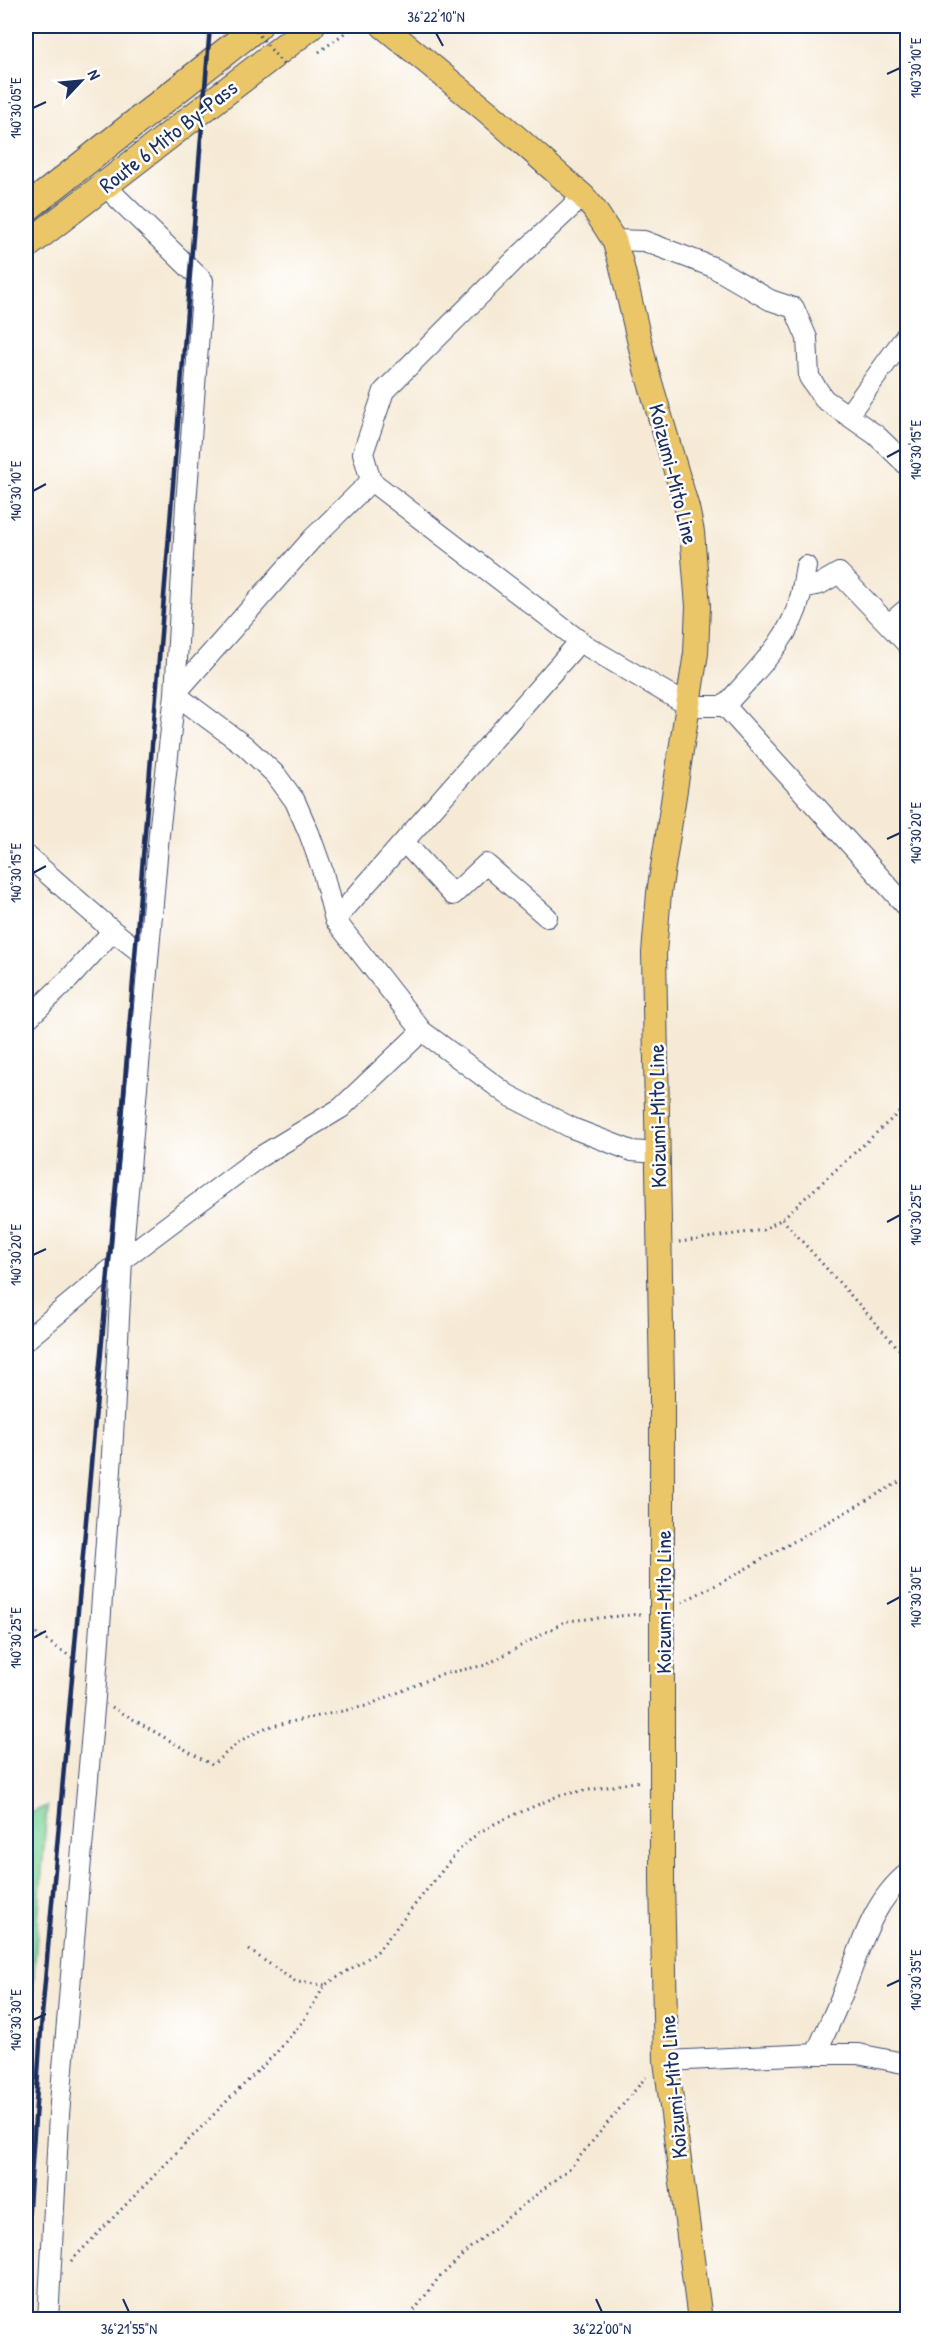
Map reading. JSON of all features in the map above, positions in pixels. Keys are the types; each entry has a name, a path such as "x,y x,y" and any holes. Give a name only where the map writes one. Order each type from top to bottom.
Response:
{"highway":[{"name":"Route 6 Mito By-Pass","path":"28,203 258,26"},
{"name":"Route 6 Mito By-Pass","path":"26,246 311,26"}],"main road":[{"name":"Koizumi-Mito Line","path":"383,26 489,113 583,196 614,240 646,369 692,532 698,606 696,653 659,893 654,952 662,1383 662,1777 666,2061 700,2319"}],"street":[{"path":"48,2319 59,2115 95,1697 112,1455 122,1260 159,834 175,694 186,504 203,281 105,186"},
{"path":"583,196 516,259 384,391 363,453 371,481 580,641 689,706 724,706 908,908"},
{"path":"614,240 644,241 713,267 770,300 794,308 807,338 809,377 824,399 876,435 908,465"},
{"path":"848,415 908,333"},
{"path":"175,694 312,539 371,481"},
{"path":"724,706 766,659 786,632 800,600 806,566"},
{"path":"802,588 820,584 838,573 908,645"},
{"path":"889,624 908,608"},
{"path":"335,920 580,641"},
{"path":"175,694 245,746 276,775 295,801 309,833 322,869 335,920 422,1031 508,1095 572,1128 632,1151 657,1153"},
{"path":"404,842 453,895 486,864 547,917"},
{"path":"26,855 113,931 148,958"},
{"path":"26,1020 69,979 113,931"},
{"path":"26,1340 122,1260 258,1158 341,1108 422,1031"},
{"path":"816,2054 872,1918 893,1884 908,1873"},
{"path":"666,2061 858,2054 908,2064"}],"path":[{"path":"252,26 286,68"},
{"path":"319,52 354,26"},
{"path":"659,1244 763,1230 782,1219 908,1104"},
{"path":"782,1219 908,1359"},
{"path":"95,1697 212,1765 240,1741 267,1727 366,1706 442,1674 486,1665 566,1621 663,1612 722,1582 908,1477"},
{"path":"26,1627 95,1672"},
{"path":"51,2282 220,2107 276,2053 304,2020 325,1985 376,1953 458,1851 478,1833 560,1795 662,1777"},
{"path":"249,1950 296,1982 325,1985"},
{"path":"407,2319 437,2280 471,2247 571,2167 653,2069 666,2061"}],"green space":[{"path":"47,1806 26,2075 26,1815"}],"railway":[{"path":"26,2251 42,2015 123,1105 210,26"}]}
